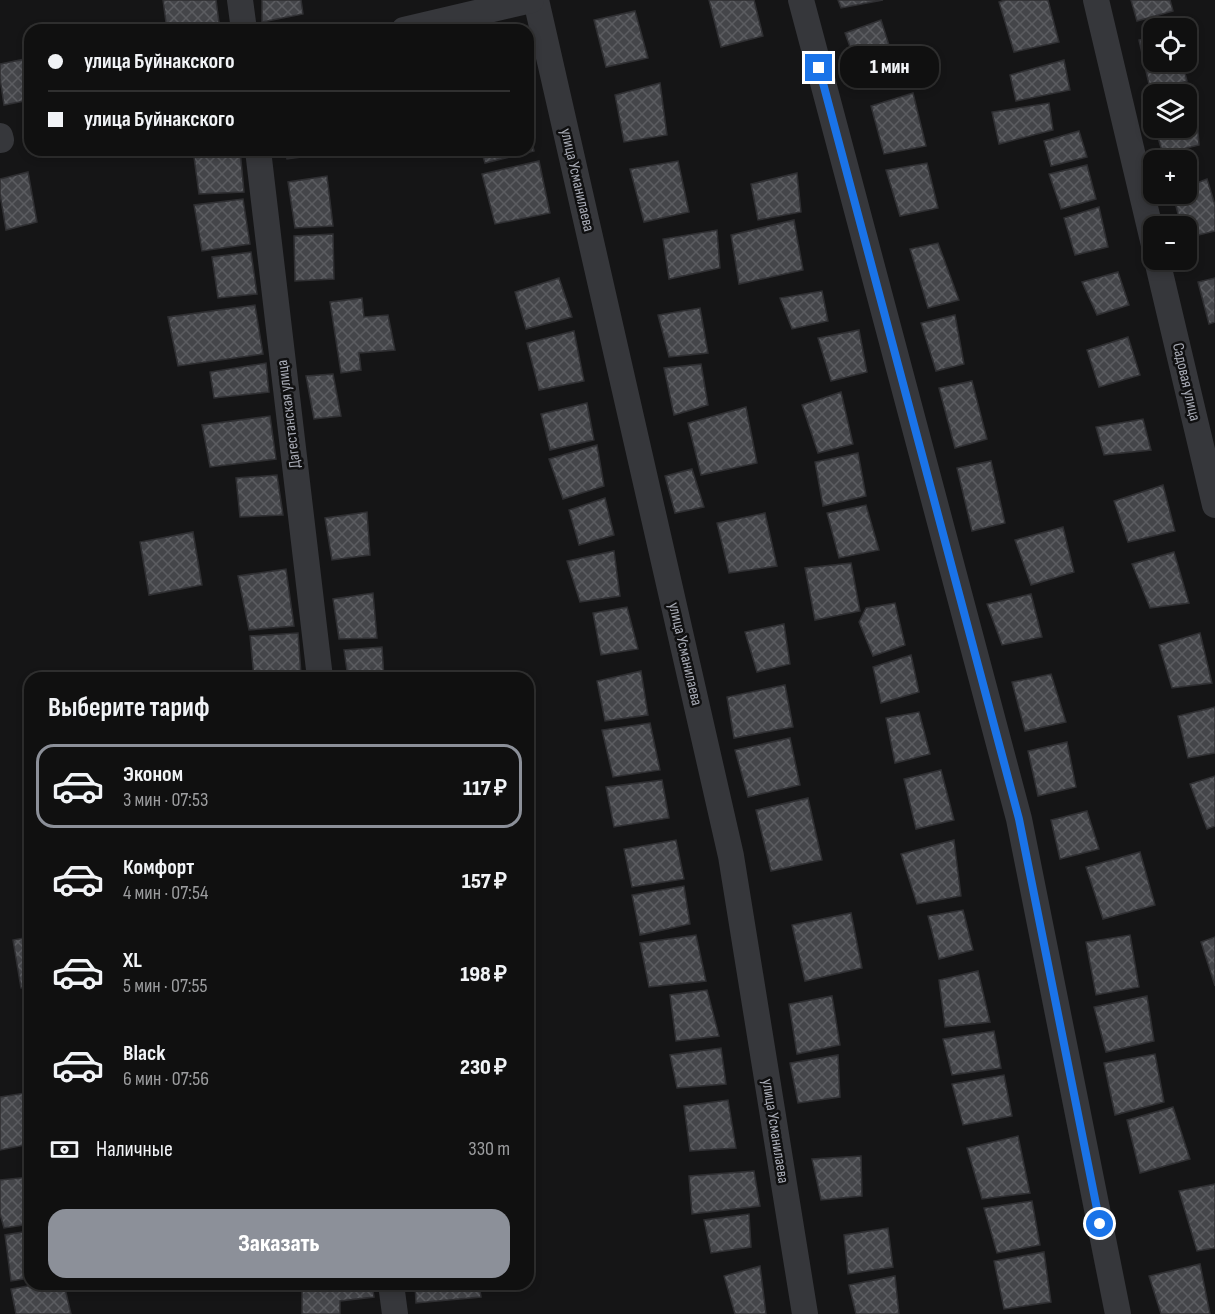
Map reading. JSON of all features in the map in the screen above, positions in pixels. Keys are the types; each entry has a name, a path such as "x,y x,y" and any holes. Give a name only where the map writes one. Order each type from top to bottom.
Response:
{"street":[{"path":"240,0 243,24"},
{"path":"429,24 531,0"},
{"name":"улица Усманилаева","path":"536,0 731,856 805,1314"},
{"path":"801,0 1019,819 1118,1314"},
{"path":"1095,0 1147,216"},
{"name":"Дагестанская улица","path":"259,156 319,672"},
{"name":"Садовая улица","path":"1159,270 1215,505"},
{"path":"392,1290 394,1314"}],"building":[{"path":"163,0 216,0 219,24 166,24"},
{"path":"262,0 301,0 303,14 262,22"},
{"path":"709,0 754,0 763,36 721,47"},
{"path":"838,0 883,0 841,8"},
{"path":"1048,0 1059,42 1014,52 999,2"},
{"path":"1131,0 1170,0 1173,11 1137,21"},
{"path":"635,11 648,58 606,67 594,20"},
{"path":"881,20 894,61 860,74 845,33"},
{"path":"1143,39 1143,58 1139,40"},
{"path":"24,59 24,101 4,105 0,64"},
{"path":"1064,60 1070,90 1016,101 1010,75"},
{"path":"1146,72 1185,72 1187,81 1178,84 1149,84"},
{"path":"660,83 667,135 624,142 615,95"},
{"path":"913,93 926,146 884,154 871,106"},
{"path":"1049,103 1053,130 999,144 992,112"},
{"path":"1197,118 1199,145 1179,150 1162,150 1158,138 1197,138"},
{"path":"1079,131 1087,157 1051,166 1044,141"},
{"path":"194,156 241,156 244,192 199,194"},
{"path":"286,156 309,156 287,159"},
{"path":"483,156 514,156 485,163"},
{"path":"539,161 550,213 495,224 482,174"},
{"path":"678,161 689,212 644,222 630,169"},
{"path":"927,163 938,208 900,216 886,170"},
{"path":"1087,165 1096,199 1061,209 1049,174"},
{"path":"28,172 37,222 6,230 0,179"},
{"path":"797,173 801,212 758,220 751,184"},
{"path":"327,176 333,226 295,228 288,182"},
{"path":"1207,179 1215,205 1215,231 1197,235 1197,216 1178,216 1176,204 1197,204 1197,183"},
{"path":"243,199 250,244 202,251 194,205"},
{"path":"1099,207 1108,247 1075,255 1064,218"},
{"path":"794,220 803,270 739,284 731,235"},
{"path":"717,230 720,268 669,279 663,239"},
{"path":"333,234 334,279 295,281 294,236"},
{"path":"938,243 959,300 928,308 910,249"},
{"path":"251,252 257,294 218,298 212,257"},
{"path":"1118,272 1129,305 1097,315 1082,282"},
{"path":"559,278 572,317 526,329 515,292"},
{"path":"1215,278 1215,322 1209,324 1198,282"},
{"path":"822,291 828,321 792,329 780,298"},
{"path":"362,298 364,317 388,315 395,350 359,353 361,370 341,373 330,302"},
{"path":"255,305 263,354 178,366 168,317"},
{"path":"700,308 708,353 669,357 658,315"},
{"path":"955,315 964,364 936,371 921,323"},
{"path":"859,330 867,372 831,381 818,338"},
{"path":"574,331 584,381 539,390 527,343"},
{"path":"1128,337 1140,375 1099,387 1087,350"},
{"path":"266,363 269,392 214,398 210,372"},
{"path":"701,364 708,405 674,415 664,368"},
{"path":"333,374 341,416 314,419 306,376"},
{"path":"972,381 987,439 955,448 939,388"},
{"path":"841,392 853,444 818,453 802,405"},
{"path":"587,403 594,440 550,450 541,414"},
{"path":"746,407 757,463 701,475 688,423"},
{"path":"270,416 276,459 210,467 202,425"},
{"path":"1143,419 1151,450 1104,455 1096,427"},
{"path":"597,445 604,486 563,499 549,459"},
{"path":"858,453 866,496 823,506 815,462"},
{"path":"991,461 1005,523 972,531 957,468"},
{"path":"692,469 704,507 675,513 665,476"},
{"path":"277,475 283,515 240,517 236,478"},
{"path":"1163,485 1175,531 1128,542 1114,501"},
{"path":"605,498 614,535 579,545 569,510"},
{"path":"866,505 879,550 839,558 827,513"},
{"path":"367,512 370,555 332,560 325,518"},
{"path":"765,513 777,566 729,573 717,523"},
{"path":"1063,527 1074,572 1031,585 1015,540"},
{"path":"193,532 202,585 149,595 140,542"},
{"path":"614,551 620,596 580,602 567,561"},
{"path":"1174,552 1189,603 1150,608 1132,564"},
{"path":"851,563 860,611 815,620 805,568"},
{"path":"286,569 294,626 249,630 238,576"},
{"path":"373,593 377,638 339,639 333,599"},
{"path":"1031,594 1042,637 1002,645 987,604"},
{"path":"895,603 905,645 873,656 859,622 866,608"},
{"path":"627,607 638,649 601,655 593,613"},
{"path":"784,624 790,664 757,672 745,632"},
{"path":"298,633 301,672 253,672 250,636"},
{"path":"1200,633 1212,683 1172,688 1159,645"},
{"path":"382,647 384,672 347,672 344,650"},
{"path":"911,655 919,692 881,703 873,667"},
{"path":"641,671 648,715 605,721 597,681"},
{"path":"1051,674 1066,722 1025,731 1012,682"},
{"path":"785,685 793,727 734,738 727,697"},
{"path":"1215,707 1215,753 1188,758 1178,716"},
{"path":"919,712 930,754 895,763 886,718"},
{"path":"650,723 660,770 613,777 602,730"},
{"path":"790,738 800,785 748,797 735,750"},
{"path":"1067,742 1076,787 1038,796 1028,751"},
{"path":"941,770 954,820 916,829 904,779"},
{"path":"1215,776 1215,826 1207,829 1190,784"},
{"path":"662,780 669,818 614,827 606,787"},
{"path":"808,798 822,860 771,871 756,810"},
{"path":"1087,811 1099,849 1060,859 1051,820"},
{"path":"676,840 684,879 632,887 624,849"},
{"path":"954,840 961,896 917,904 901,854"},
{"path":"1140,852 1155,905 1103,919 1086,867"},
{"path":"684,886 690,924 640,935 632,895"},
{"path":"963,910 973,950 939,959 928,916"},
{"path":"851,913 862,968 805,981 792,925"},
{"path":"696,935 706,981 649,987 640,943"},
{"path":"1130,935 1139,987 1096,995 1086,942"},
{"path":"1215,937 1215,986 1201,942"},
{"path":"24,938 24,988 21,988 13,940"},
{"path":"978,971 990,1022 945,1027 939,980"},
{"path":"707,990 719,1036 676,1041 670,995"},
{"path":"832,996 840,1045 797,1054 789,1004"},
{"path":"1147,996 1154,1041 1106,1052 1094,1007"},
{"path":"994,1031 1001,1068 952,1075 943,1039"},
{"path":"721,1048 726,1084 677,1088 670,1055"},
{"path":"1155,1054 1164,1102 1115,1115 1104,1063"},
{"path":"838,1055 840,1097 798,1103 790,1063"},
{"path":"1004,1075 1012,1116 963,1125 952,1084"},
{"path":"24,1093 24,1145 0,1150 0,1097"},
{"path":"728,1100 736,1148 690,1151 684,1106"},
{"path":"1173,1107 1190,1159 1140,1173 1127,1120"},
{"path":"1018,1136 1030,1193 982,1199 967,1148"},
{"path":"861,1156 862,1196 821,1200 812,1159"},
{"path":"754,1171 760,1206 692,1214 689,1176"},
{"path":"24,1178 24,1225 4,1228 0,1214 0,1180"},
{"path":"1215,1184 1215,1248 1197,1251 1179,1191"},
{"path":"1032,1201 1040,1245 997,1253 984,1208"},
{"path":"749,1214 751,1247 711,1253 704,1220"},
{"path":"888,1228 893,1267 848,1274 844,1235"},
{"path":"24,1232 24,1279 11,1281 5,1235"},
{"path":"1044,1252 1051,1302 1004,1309 994,1261"},
{"path":"1200,1264 1210,1314 1161,1314 1149,1276"},
{"path":"760,1266 766,1314 735,1314 724,1276"},
{"path":"895,1276 899,1314 856,1314 849,1285"},
{"path":"24,1287 24,1290 65,1290 71,1314 16,1314 11,1289"},
{"path":"302,1290 373,1290 374,1297 340,1301 340,1314 302,1314"},
{"path":"415,1290 480,1290 481,1297 416,1303"}],"route":[{"path":"819,68 1019,819 1100,1224"}]}
